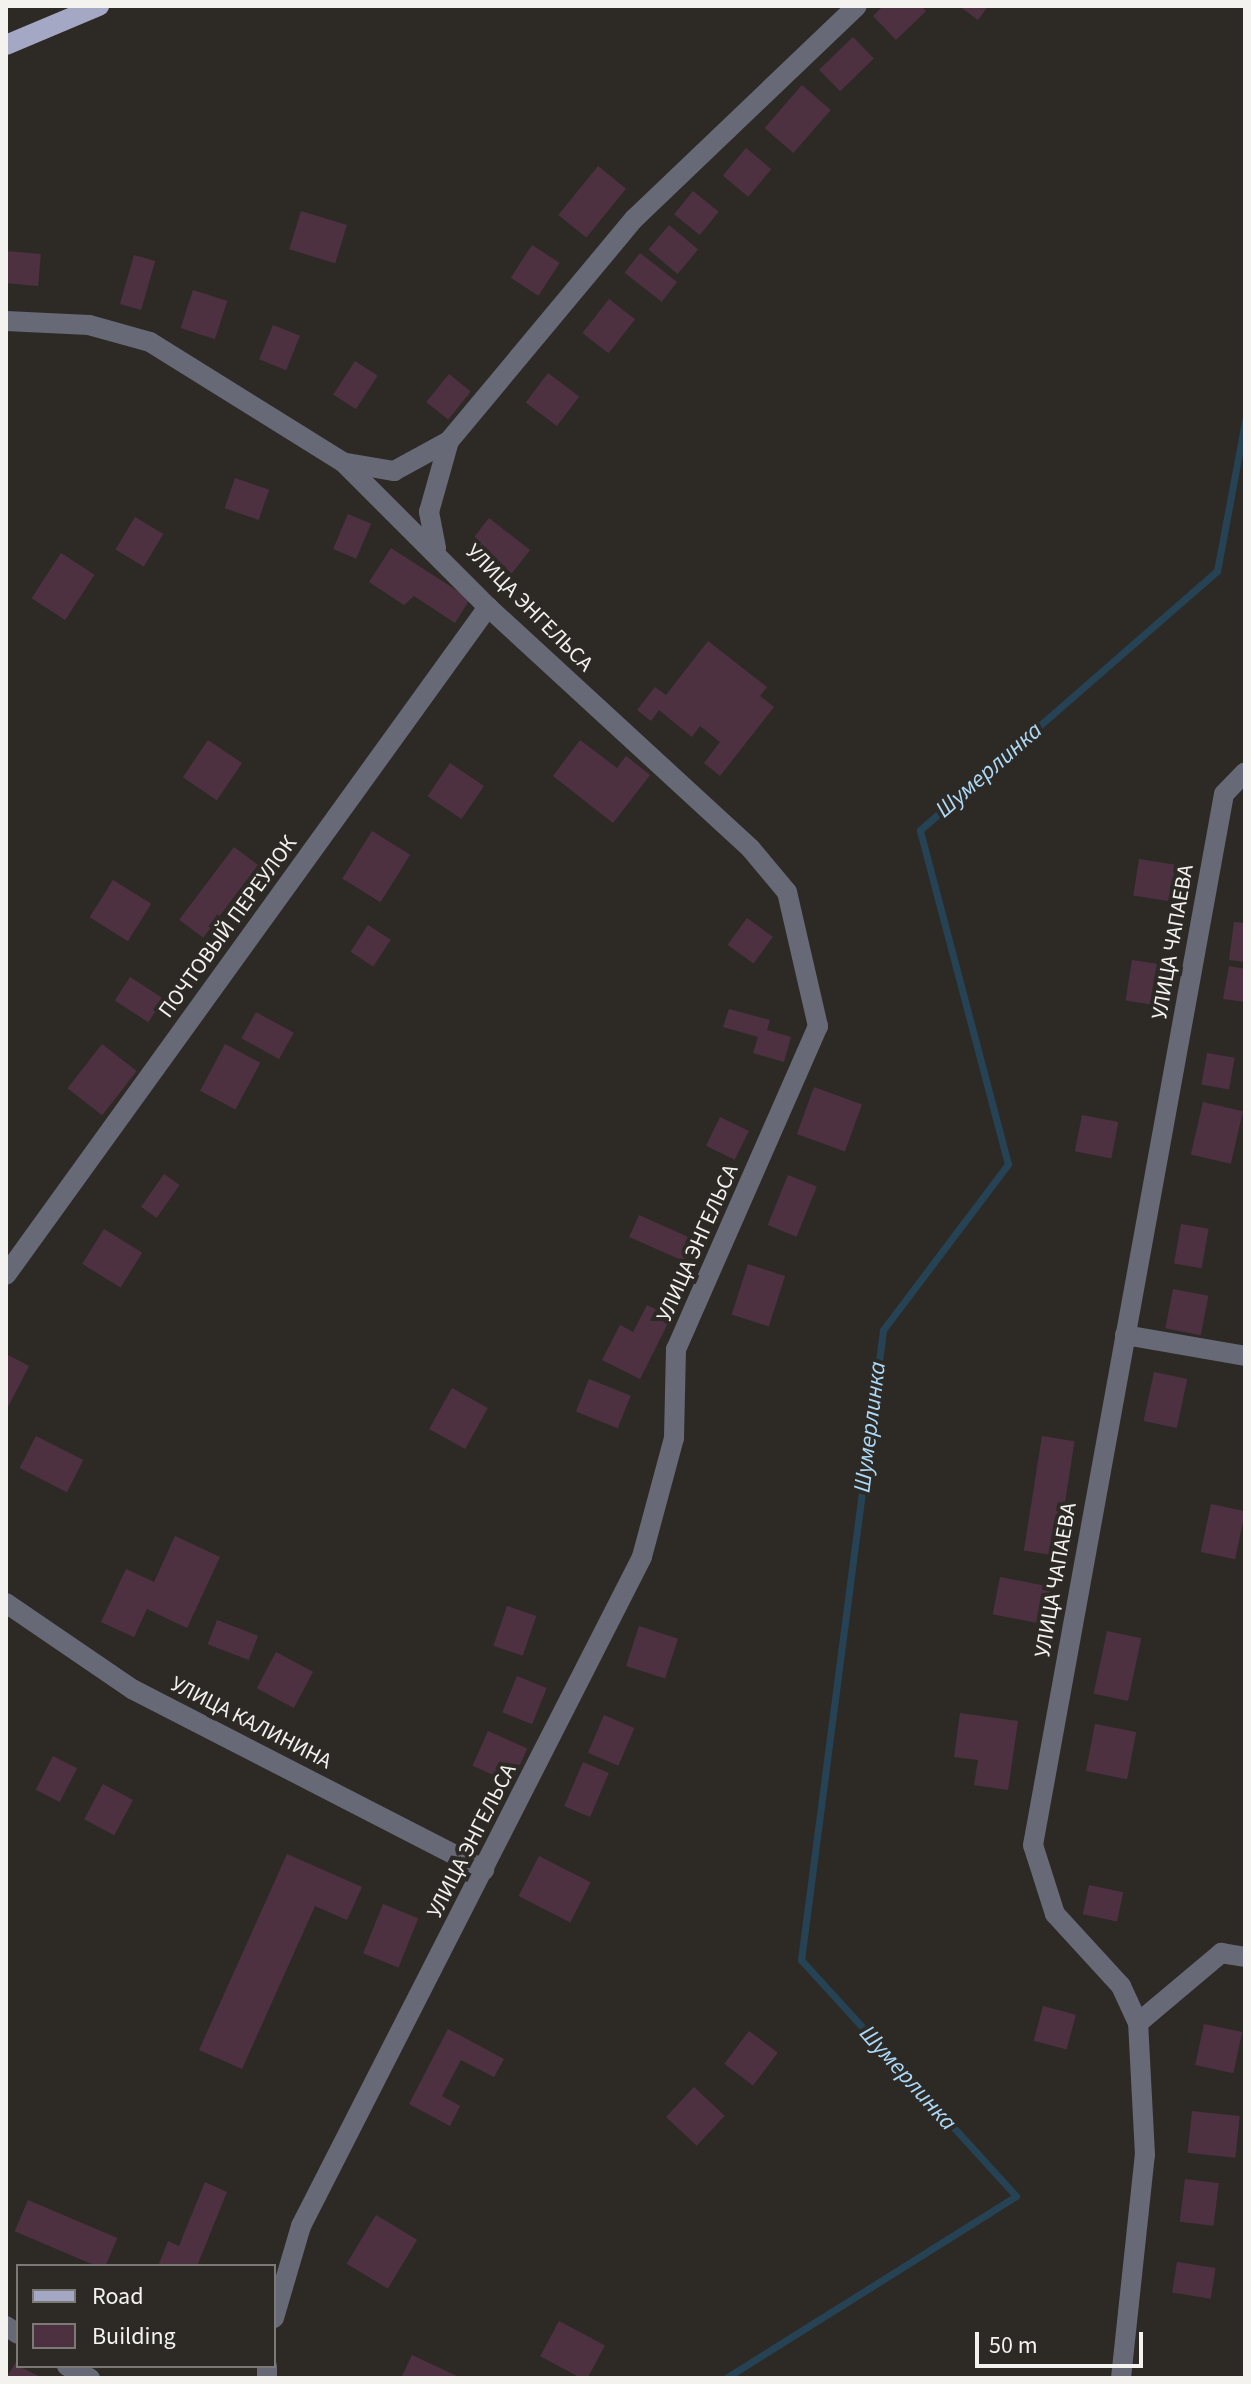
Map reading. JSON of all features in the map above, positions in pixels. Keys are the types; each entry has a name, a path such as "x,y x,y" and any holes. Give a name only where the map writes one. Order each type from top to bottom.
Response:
{"main road":[{"path":"6,45 99,6"}],"street":[{"name":"УЛИЦА ЭНГЕЛЬСА","path":"436,548 429,512 449,441 634,219 857,6"},
{"name":"УЛИЦА ЭНГЕЛЬСА","path":"6,321 89,325 150,342 343,462 436,548 488,607 751,849 787,892 818,1026 676,1349 674,1438 642,1557 301,2226 276,2311"},
{"path":"343,462 394,471 449,441"},
{"name":"ПОЧТОВЫЙ ПЕРЕУЛОК","path":"6,1275 488,607"},
{"name":"УЛИЦА ЧАПАЕВА","path":"1121,2378 1145,2155 1138,2023 1121,1986 1055,1914 1033,1845 1224,794 1245,772"},
{"path":"1125,1335 1245,1356"},
{"name":"УЛИЦА КАЛИНИНА","path":"6,1603 132,1689 484,1870"},
{"path":"1138,2023 1221,1953 1245,1957"},
{"path":"71,2368 90,2378"}],"building":[{"path":"883,6 921,6 926,11 896,40 873,16"},
{"path":"959,6 988,6 978,20"},
{"path":"853,37 874,59 840,91 819,70"},
{"path":"802,85 831,110 793,153 765,128"},
{"path":"746,148 771,169 748,197 723,176"},
{"path":"598,166 626,189 586,238 558,215"},
{"path":"693,191 719,212 700,235 674,214"},
{"path":"301,211 347,225 335,263 289,249"},
{"path":"669,225 698,249 678,274 648,250"},
{"path":"532,245 560,263 538,296 511,278"},
{"path":"6,251 41,254 38,286 6,283"},
{"path":"640,253 677,282 662,302 625,273"},
{"path":"134,255 155,261 141,310 120,304"},
{"path":"193,290 227,301 215,339 181,328"},
{"path":"609,299 635,319 609,353 583,333"},
{"path":"273,325 300,336 286,370 259,359"},
{"path":"355,361 378,376 356,409 333,395"},
{"path":"548,373 579,396 557,426 526,403"},
{"path":"449,374 471,392 448,420 426,402"},
{"path":"235,478 269,490 259,520 225,508"},
{"path":"348,514 371,524 356,559 333,549"},
{"path":"135,517 163,534 144,567 115,550"},
{"path":"489,518 530,550 512,574 471,542"},
{"path":"391,548 470,599 455,623 414,596 404,605 369,582"},
{"path":"61,553 95,575 65,620 32,598"},
{"path":"708,641 767,687 760,696 774,707 720,776 704,763 720,742 700,726 692,737 659,710 651,721 637,710 655,687 666,695"},
{"path":"208,740 242,763 217,800 183,777"},
{"path":"580,740 617,768 626,756 650,775 613,823 553,776"},
{"path":"450,763 484,786 462,819 428,796"},
{"path":"372,831 410,855 380,902 342,878"},
{"path":"234,847 258,865 203,938 179,920"},
{"path":"1139,859 1176,865 1170,901 1133,896"},
{"path":"113,880 151,904 128,941 90,917"},
{"path":"747,918 773,937 753,964 728,945"},
{"path":"1234,922 1245,923 1245,962 1229,960"},
{"path":"368,925 391,940 373,967 351,952"},
{"path":"1132,960 1163,965 1156,1005 1126,1000"},
{"path":"1229,966 1245,969 1245,1002 1223,999"},
{"path":"130,977 164,999 148,1022 115,1000"},
{"path":"729,1009 770,1020 767,1030 791,1037 784,1062 753,1053 758,1037 723,1027"},
{"path":"256,1012 294,1033 279,1059 241,1038"},
{"path":"102,1044 137,1071 102,1115 68,1088"},
{"path":"225,1044 260,1063 235,1110 200,1091"},
{"path":"1207,1053 1235,1058 1229,1089 1201,1085"},
{"path":"814,1087 862,1104 845,1151 797,1134"},
{"path":"1203,1102 1243,1111 1231,1164 1191,1155"},
{"path":"1082,1115 1118,1122 1111,1158 1075,1151"},
{"path":"720,1117 749,1131 735,1160 706,1146"},
{"path":"164,1174 180,1185 157,1218 141,1207"},
{"path":"788,1175 817,1187 797,1237 768,1225"},
{"path":"639,1215 694,1239 684,1261 629,1237"},
{"path":"1181,1224 1209,1229 1202,1268 1174,1263"},
{"path":"104,1229 142,1253 120,1288 82,1264"},
{"path":"748,1264 785,1276 769,1326 732,1314"},
{"path":"1173,1289 1208,1296 1201,1335 1165,1328"},
{"path":"647,1305 671,1317 640,1379 602,1360 620,1325 633,1332"},
{"path":"6,1354 29,1366 6,1411"},
{"path":"1154,1372 1187,1379 1177,1428 1144,1421"},
{"path":"589,1379 631,1396 618,1428 576,1411"},
{"path":"452,1388 488,1408 465,1449 429,1429"},
{"path":"36,1436 83,1460 67,1492 20,1468"},
{"path":"1042,1436 1075,1441 1056,1556 1024,1551"},
{"path":"1211,1504 1245,1511 1235,1559 1201,1552"},
{"path":"175,1536 220,1557 187,1628 147,1609 134,1637 101,1622 126,1569 154,1582"},
{"path":"1000,1577 1051,1587 1044,1624 993,1614"},
{"path":"507,1606 536,1616 523,1656 493,1646"},
{"path":"217,1620 258,1636 249,1660 208,1644"},
{"path":"639,1626 678,1639 665,1679 626,1666"},
{"path":"1107,1631 1141,1638 1128,1701 1094,1694"},
{"path":"276,1652 313,1672 294,1708 257,1688"},
{"path":"517,1676 547,1688 532,1724 502,1712"},
{"path":"960,1713 1018,1721 1008,1790 974,1785 978,1760 954,1757"},
{"path":"604,1715 634,1728 618,1766 588,1753"},
{"path":"1095,1724 1136,1732 1127,1779 1086,1771"},
{"path":"488,1731 527,1748 512,1783 473,1766"},
{"path":"53,1756 77,1768 60,1802 36,1790"},
{"path":"583,1762 609,1773 590,1817 564,1806"},
{"path":"103,1784 133,1800 114,1835 84,1819"},
{"path":"287,1854 362,1887 347,1920 315,1906 242,2069 199,2050"},
{"path":"539,1856 591,1882 570,1922 519,1896"},
{"path":"1089,1885 1123,1892 1117,1922 1083,1914"},
{"path":"383,1904 418,1918 398,1967 363,1953"},
{"path":"1043,2006 1076,2015 1067,2050 1034,2041"},
{"path":"1204,2024 1242,2032 1233,2073 1195,2065"},
{"path":"448,2029 504,2059 494,2077 461,2060 442,2096 460,2106 450,2126 409,2104"},
{"path":"749,2031 778,2053 753,2085 724,2064"},
{"path":"694,2087 725,2116 697,2146 666,2117"},
{"path":"1192,2111 1240,2116 1235,2158 1188,2153"},
{"path":"1185,2179 1219,2183 1214,2226 1180,2222"},
{"path":"205,2182 227,2192 198,2264 159,2264 168,2241 179,2246"},
{"path":"28,2200 117,2238 106,2264 92,2264 15,2231"},
{"path":"376,2215 417,2240 388,2289 347,2264"},
{"path":"1177,2262 1216,2268 1211,2299 1172,2293"},
{"path":"559,2321 605,2345 588,2378 581,2378 540,2356"},
{"path":"412,2355 461,2378 401,2378"},
{"path":"16,2362 16,2368 43,2378 6,2378"}],"waterway":[{"name":"Шумерлинка","path":"726,2378 1016,2196 801,1960 883,1330 1008,1164 920,830 1217,571 1245,421"}]}
